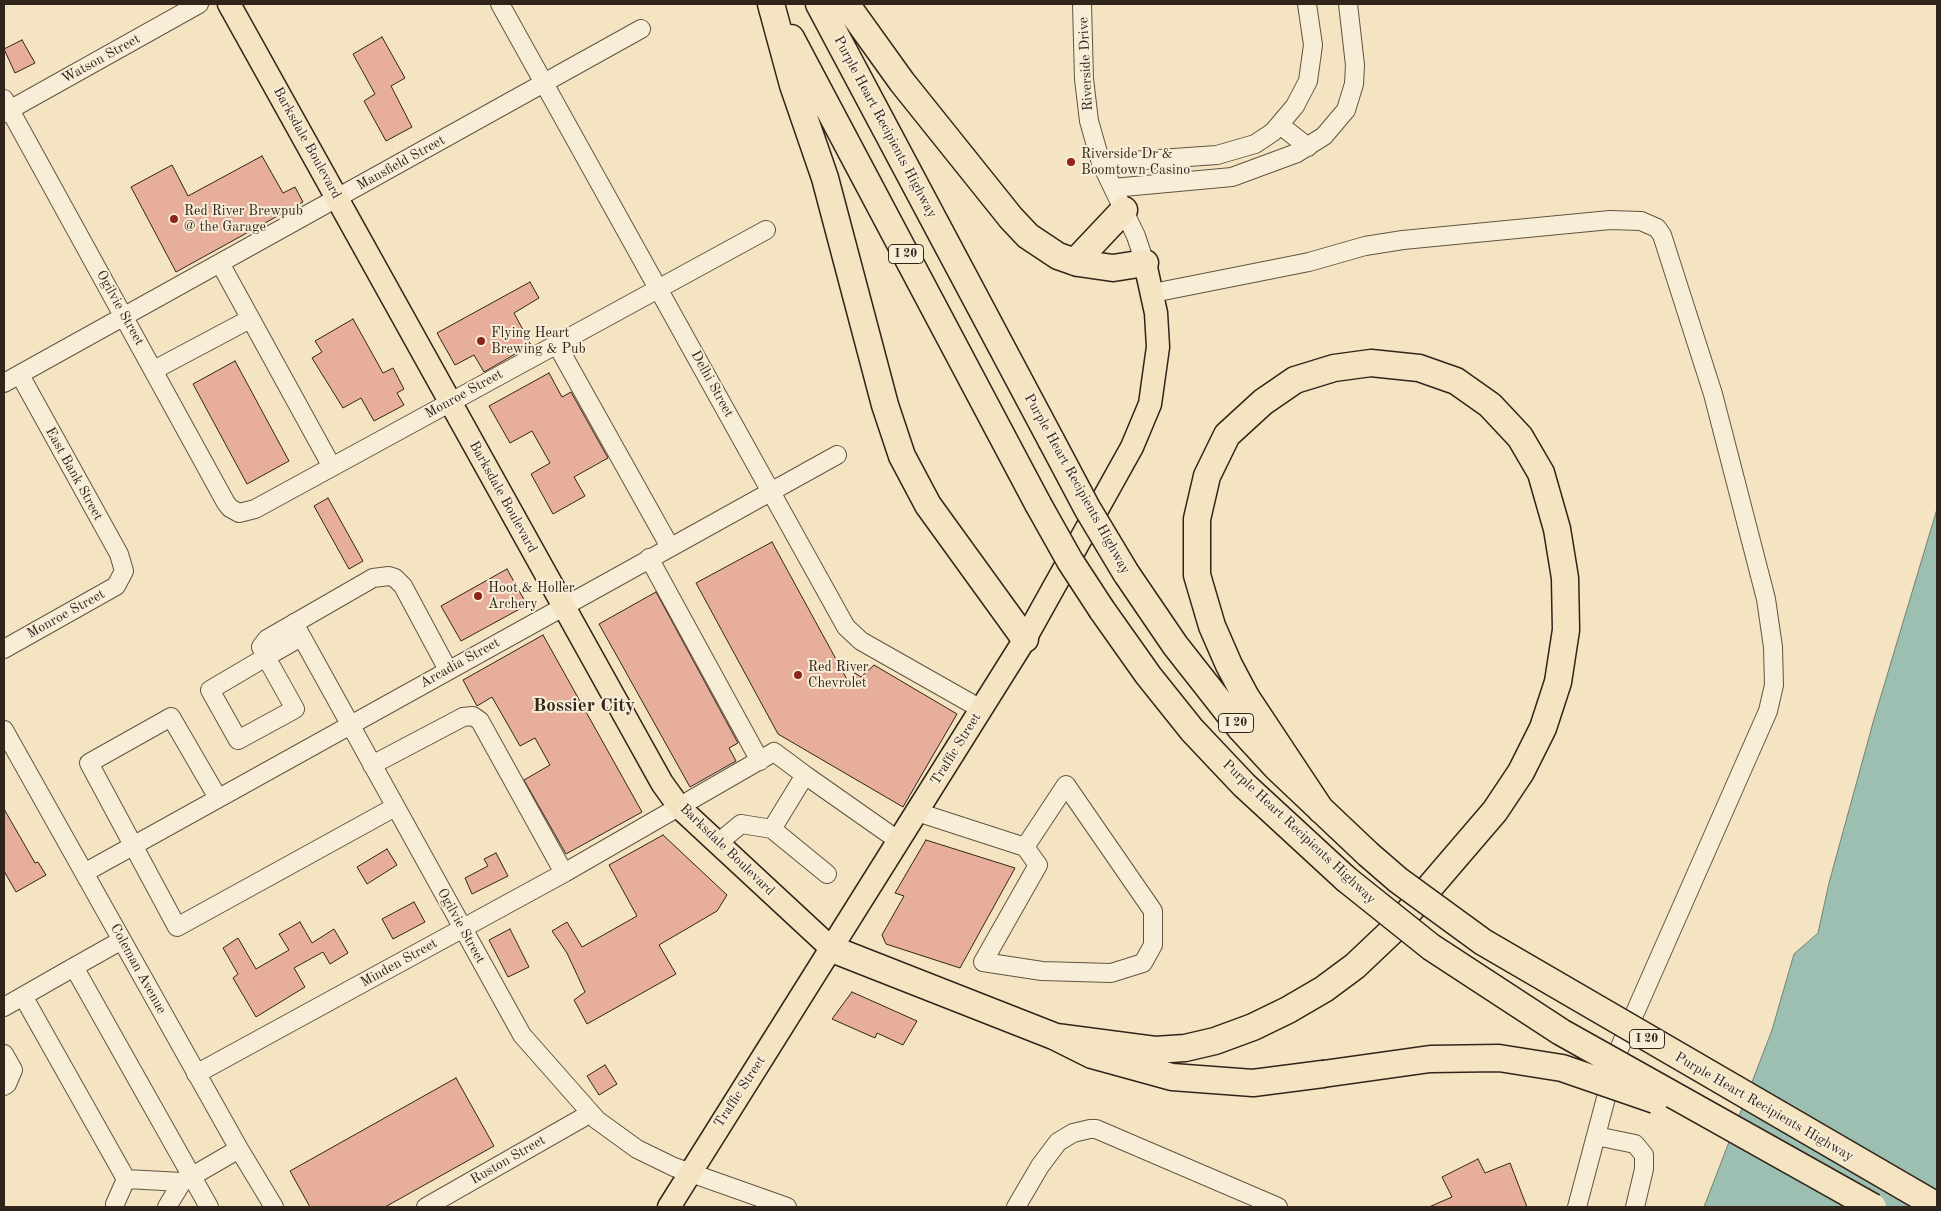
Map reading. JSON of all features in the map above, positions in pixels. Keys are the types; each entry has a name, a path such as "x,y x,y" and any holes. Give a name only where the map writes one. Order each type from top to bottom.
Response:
{"highway":[{"name":"Purple Heart Recipients Highway","path":"772,4 1070,561 1148,675 1192,730 1244,785 1346,879 1431,947 1476,978 1562,1032 1872,1207"},
{"path":"772,4 793,85 825,178 883,396 902,456 928,506 1025,639"},
{"name":"Purple Heart Recipients Highway","path":"819,4 1087,508 1126,573 1175,645 1241,729 1276,767 1320,810 1398,880 1483,942 1937,1206"},
{"path":"846,4 890,66 1011,218 1028,236 1047,250 1075,262 1113,268 1145,263"},
{"path":"1075,262 1118,199"},
{"path":"1056,1037 1156,1050 1185,1048 1215,1041 1253,1027 1295,1006 1324,989 1355,966 1393,930 1495,811 1521,772 1543,728 1558,682 1566,630 1565,578 1557,529 1541,473 1520,437 1490,405 1456,381 1419,368 1370,363 1334,368 1295,380 1263,402 1227,435 1207,476 1197,518 1197,575 1219,642 1246,696 1320,810"},
{"path":"832,949 1056,1037 1092,1055 1172,1077 1253,1083 1430,1059 1499,1058 1562,1068 1638,1093 1748,1138"}],"main road":[{"name":"Barksdale Boulevard","path":"229,4 662,783 680,808 832,949"},
{"name":"Traffic Street","path":"669,1207 1025,639 1109,489 1145,418 1154,387 1158,325 1153,293 1145,263"}],"street":[{"name":"Watson Street","path":"6,107 179,9 199,4"},
{"name":"Delhi Street","path":"500,4 828,597 853,635 980,709"},
{"name":"Riverside Drive","path":"1082,4 1085,94 1089,121 1102,163 1145,263"},
{"path":"1102,163 1202,158 1230,153 1255,144 1280,125 1295,106 1308,81 1313,45 1307,4"},
{"path":"1118,199 1225,178 1308,147 1324,136 1342,117 1351,96 1355,65 1348,4"},
{"name":"Mansfield Street","path":"4,384 641,29"},
{"name":"Ogilvie Street","path":"6,107 226,502 230,508 240,513"},
{"path":"1280,125 1308,147"},
{"path":"1153,293 1309,262 1365,246 1403,240 1610,220 1642,221 1657,228 1662,235 1713,394 1766,599 1773,647 1774,685 1768,711 1619,1048 1578,1207"},
{"name":"Monroe Street","path":"240,513 256,509 658,287 766,230"},
{"path":"220,263 332,466"},
{"path":"154,370 250,319"},
{"path":"556,343 670,546"},
{"name":"East Bank Street","path":"20,375 119,554 124,574"},
{"name":"Arcadia Street","path":"84,873 563,605 837,455"},
{"path":"649,558 760,760 774,752 805,776 899,841"},
{"name":"Monroe Street","path":"4,649 116,586 124,574"},
{"path":"266,658 295,709 238,740 210,690 266,658 297,630 374,578 389,576 395,578 403,586 448,670"},
{"name":"Ogilvie Street","path":"297,630 522,1035 591,1113 603,1125 636,1149 656,1160 787,1207"},
{"path":"372,765 463,717 473,716 480,721 564,873"},
{"path":"218,798 171,717 88,763 177,928 395,807"},
{"name":"Coleman Avenue","path":"4,730 196,1074 274,1207"},
{"name":"Minden Street","path":"196,1074 564,873 680,808 760,760"},
{"path":"772,829 805,776"},
{"path":"918,812 1025,847 1038,865 983,962 1042,971 1111,973 1143,963 1153,945 1153,911 1066,785 1025,847"},
{"path":"718,843 741,824 772,829 827,874"},
{"path":"4,1007 122,940"},
{"path":"74,967 187,1179 209,1207"},
{"path":"24,996 126,1179"},
{"path":"4,1054 13,1070 7,1084 4,1086"},
{"name":"Ruston Street","path":"426,1207 591,1113"},
{"path":"1016,1207 1040,1166 1058,1142 1073,1133 1096,1129 1278,1207"},
{"path":"1596,1136 1635,1144 1644,1155 1644,1169 1635,1207"},
{"path":"167,1207 187,1179 239,1149"},
{"path":"126,1179 187,1179"},
{"path":"115,1204 126,1179"}],"shaded area":[{"path":"1937,509 1937,1207 1704,1207 1772,1030 1794,954 1818,933 1829,883 1874,719"}],"building":[{"path":"382,37 405,78 391,86 412,127 386,141 364,101 375,94 353,54"},
{"path":"22,40 35,63 15,73 4,49"},
{"path":"262,156 283,193 295,187 303,202 176,272 131,187 172,165 188,196"},
{"name":"Flying Heart Brewing & Pub","path":"530,282 539,298 514,313 531,345 484,372 474,355 455,365 437,333"},
{"path":"353,319 383,373 393,368 404,389 397,393 404,405 374,421 361,398 343,408 312,358 322,352 315,341"},
{"path":"235,361 289,461 247,484 193,384"},
{"path":"549,373 562,397 571,392 608,458 574,477 585,496 553,514 531,474 550,463 532,431 510,443 489,406"},
{"path":"328,498 363,561 349,569 314,506"},
{"name":"Red River Chevrolet","path":"772,542 849,683 855,673 861,677 874,665 957,714 903,807 778,734 696,583"},
{"path":"507,569 527,605 461,641 441,606"},
{"path":"656,592 738,743 729,748 736,761 690,787 599,624"},
{"path":"543,635 642,812 566,854 524,780 550,765 535,738 520,746 492,697 477,706 463,680"},
{"path":"4,809 35,863 38,862 46,875 16,892 4,871"},
{"path":"663,835 727,895 717,911 659,945 676,974 587,1024 574,1000 585,992 567,953 552,931 567,922 582,947 637,916 609,865"},
{"path":"926,840 1015,868 960,968 886,944 882,935 904,896 895,893"},
{"path":"387,849 397,865 367,884 357,867"},
{"path":"496,853 508,876 472,894 465,878 488,866 484,859"},
{"path":"414,902 425,922 393,939 382,919"},
{"path":"300,922 312,943 334,929 348,953 330,964 323,952 294,968 305,987 256,1017 233,978 238,974 223,948 238,938 256,969 289,950 279,934"},
{"path":"510,929 529,967 508,977 489,940"},
{"path":"852,992 917,1021 903,1045 877,1033 875,1038 832,1019"},
{"path":"605,1065 617,1084 599,1095 587,1076"},
{"path":"456,1078 494,1146 385,1207 310,1207 290,1171"},
{"path":"1478,1159 1485,1173 1510,1163 1527,1207 1429,1207 1452,1197 1442,1177"}],"place":[{"name":"Riverside Dr & Boomtown Casino","path":"1071,162"},
{"name":"Red River Brewpub @ the Garage","path":"174,219"},
{"name":"Flying Heart Brewing & Pub","path":"481,341"},
{"name":"Hoot & Holler Archery","path":"478,596"},
{"name":"Red River Chevrolet","path":"798,675"}],"district":[{"name":"Bossier City","path":"584,706"}]}
